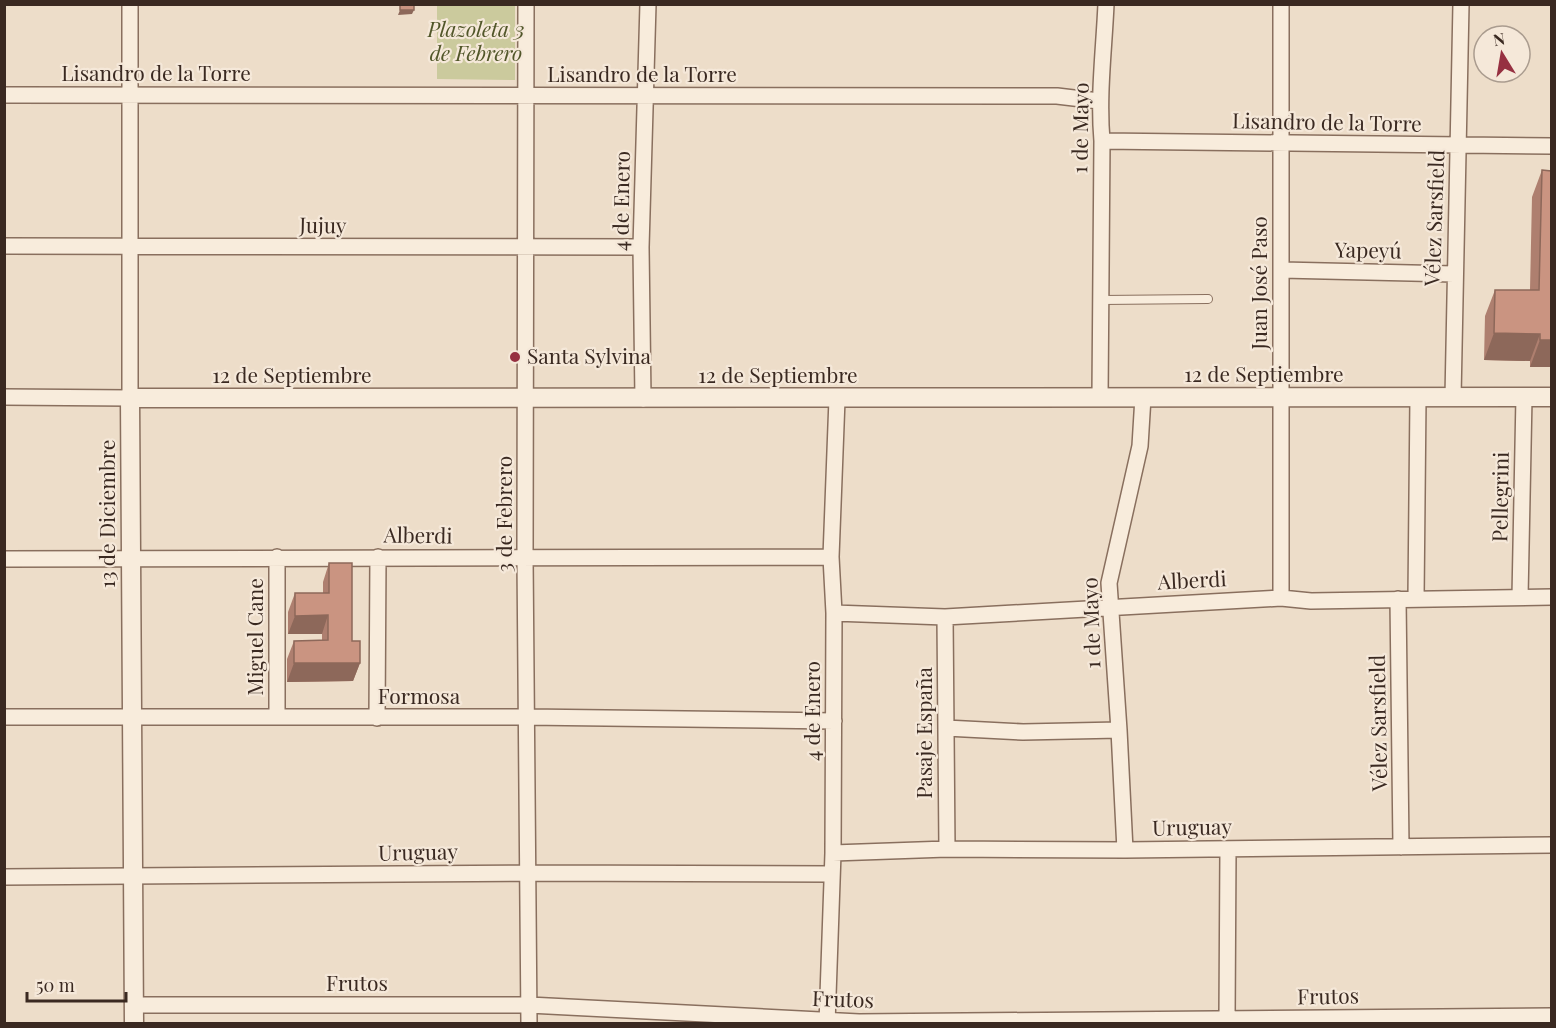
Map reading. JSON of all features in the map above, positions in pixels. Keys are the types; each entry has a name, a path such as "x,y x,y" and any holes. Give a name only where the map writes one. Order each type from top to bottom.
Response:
{"street":[{"name":"13 de Diciembre","path":"130,4 129,398 131,876 134,1023"},
{"name":"3 de Febrero","path":"526,4 525,558 529,1023"},
{"name":"4 de Enero","path":"643,399 641,248 648,4"},
{"name":"1 de Mayo","path":"1100,397 1102,141 1099,101 1104,67 1106,4"},
{"name":"Juan José Paso","path":"1281,4 1281,598"},
{"name":"Vélez Sarsfield","path":"1453,397 1461,4"},
{"name":"Lisandro de la Torre","path":"4,95 1057,96 1099,101"},
{"name":"Lisandro de la Torre","path":"1102,141 1551,146"},
{"name":"Jujuy","path":"4,246 641,248"},
{"name":"Yapeyú","path":"1282,270 1454,274"},
{"name":"12 de Septiembre","path":"4,397 526,399 1551,397"},
{"name":"1 de Mayo","path":"1125,850 1110,607 1110,572 1140,446 1143,397"},
{"name":"Pellegrini","path":"1520,597 1524,397"},
{"path":"1416,598 1418,398"},
{"name":"4 de Enero","path":"827,1022 833,853 834,613 831,557 837,399"},
{"name":"Miguel Cane","path":"277,557 277,717"},
{"path":"377,718 378,557"},
{"name":"Alberdi","path":"4,559 831,557"},
{"name":"Alberdi","path":"834,613 945,617 1281,598 1311,601 1551,597"},
{"name":"Vélez Sarsfield","path":"1398,599 1401,847"},
{"name":"Pasaje España","path":"945,617 946,849"},
{"name":"Formosa","path":"4,717 527,717 834,721"},
{"path":"946,728 1023,732 1119,730"},
{"name":"Uruguay","path":"833,853 946,849 1125,850 1551,845"},
{"path":"1227,1019 1228,849"},
{"name":"Uruguay","path":"4,877 527,873 831,874"},
{"name":"Frutos","path":"134,1005 529,1005 827,1022 1126,1022 1551,1016"}],"lane":[{"path":"1101,300 1208,299"}],"green space":[{"name":"Plazoleta 3 de Febrero","path":"437,5 515,5 515,80 437,79"}],"building":[{"path":"400,4 414,4 414,10 400,10"},
{"path":"1542,170 1551,171 1551,340 1540,340 1540,334 1494,333 1495,290 1539,290"},
{"path":"329,563 352,563 352,641 360,641 360,663 294,663 294,641 328,640 328,615 295,616 295,593 329,593"}],"place":[{"name":"Santa Sylvina","path":"515,357"}]}
